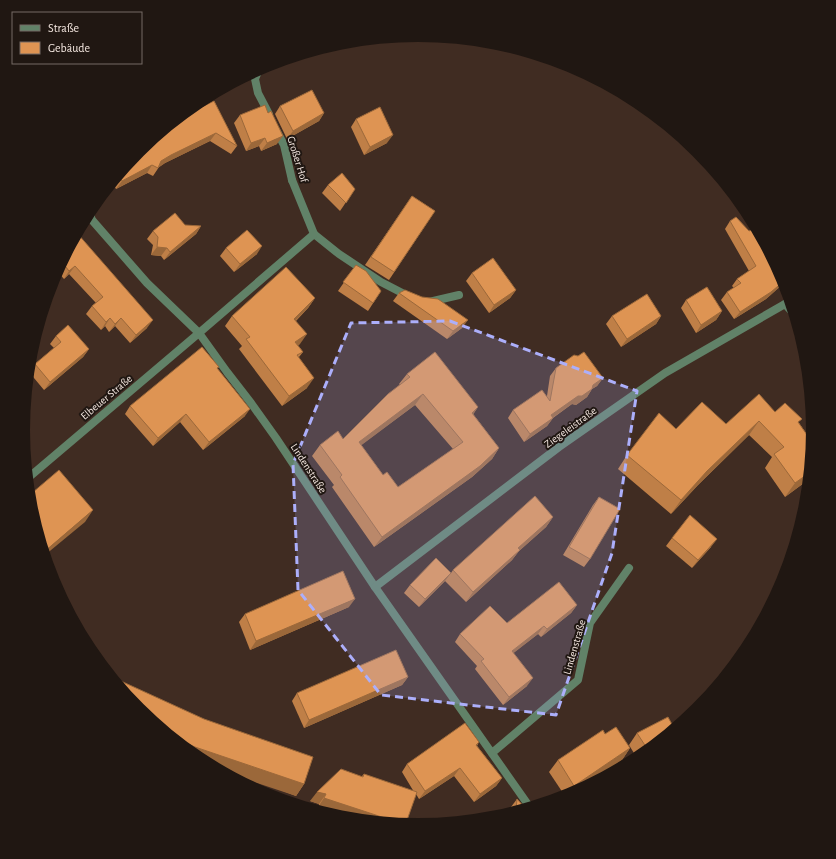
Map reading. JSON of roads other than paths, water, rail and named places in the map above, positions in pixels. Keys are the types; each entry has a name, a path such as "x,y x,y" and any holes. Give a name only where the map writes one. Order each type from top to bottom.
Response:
{"street":[{"name":"Großer Hof","path":"256,78 258,93 284,145 292,180 314,234"},
{"name":"Lindenstraße","path":"92,219 147,283 199,333 276,438 375,588 526,802"},
{"path":"199,333 314,234 345,258 381,282 406,296 429,302 459,295"},
{"name":"Ziegeleistraße","path":"375,588 560,447 665,373 785,306"},
{"name":"Elbeuer Straße","path":"33,474 199,333"},
{"name":"Lindenstraße","path":"492,753 578,680 590,623 629,568"}]}
